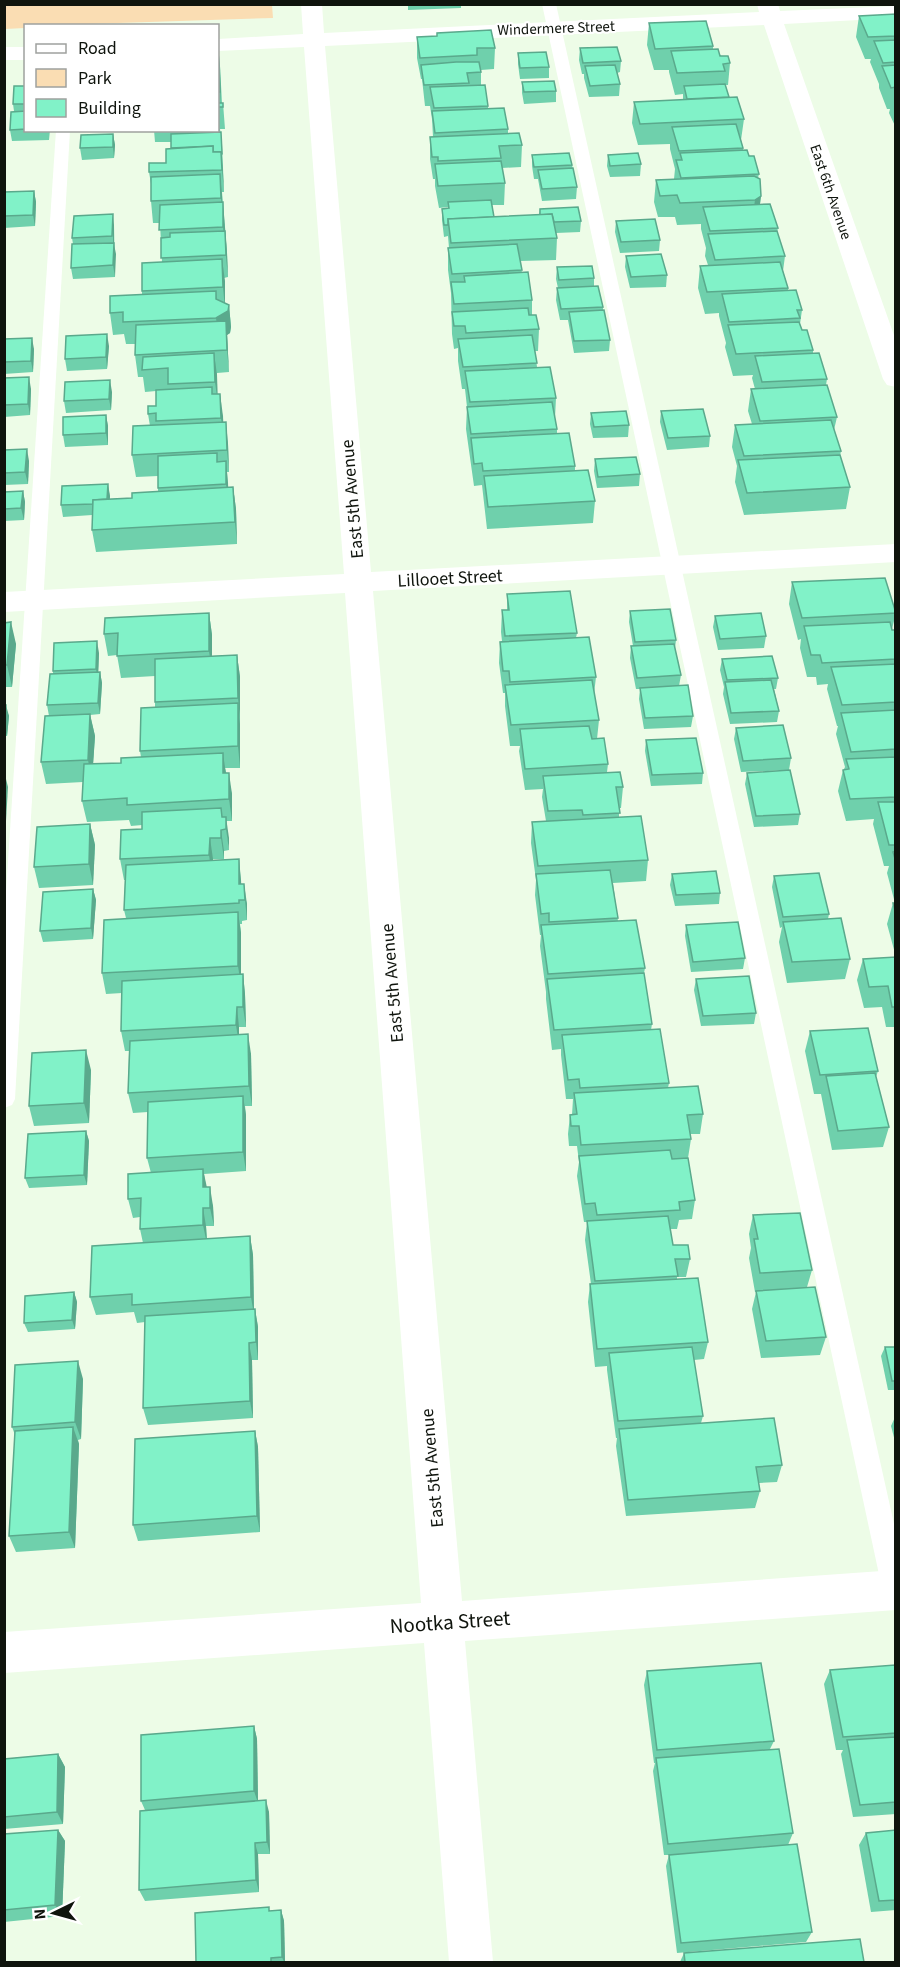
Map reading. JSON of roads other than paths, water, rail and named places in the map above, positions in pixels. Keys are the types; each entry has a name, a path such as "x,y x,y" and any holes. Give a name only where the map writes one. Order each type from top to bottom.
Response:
{"street":[{"name":"East 5th Avenue","path":"311,4 471,1962"},
{"name":"Windermere Street","path":"219,45 554,28 769,11 896,12"},
{"name":"East 6th Avenue","path":"769,11 896,379"},
{"path":"4,54 24,53"},
{"name":"Lillooet Street","path":"4,602 896,553"},
{"name":"Nootka Street","path":"4,1653 895,1591"}],"lane":[{"path":"549,4 895,1591"},
{"path":"4,1099 63,132"}]}
